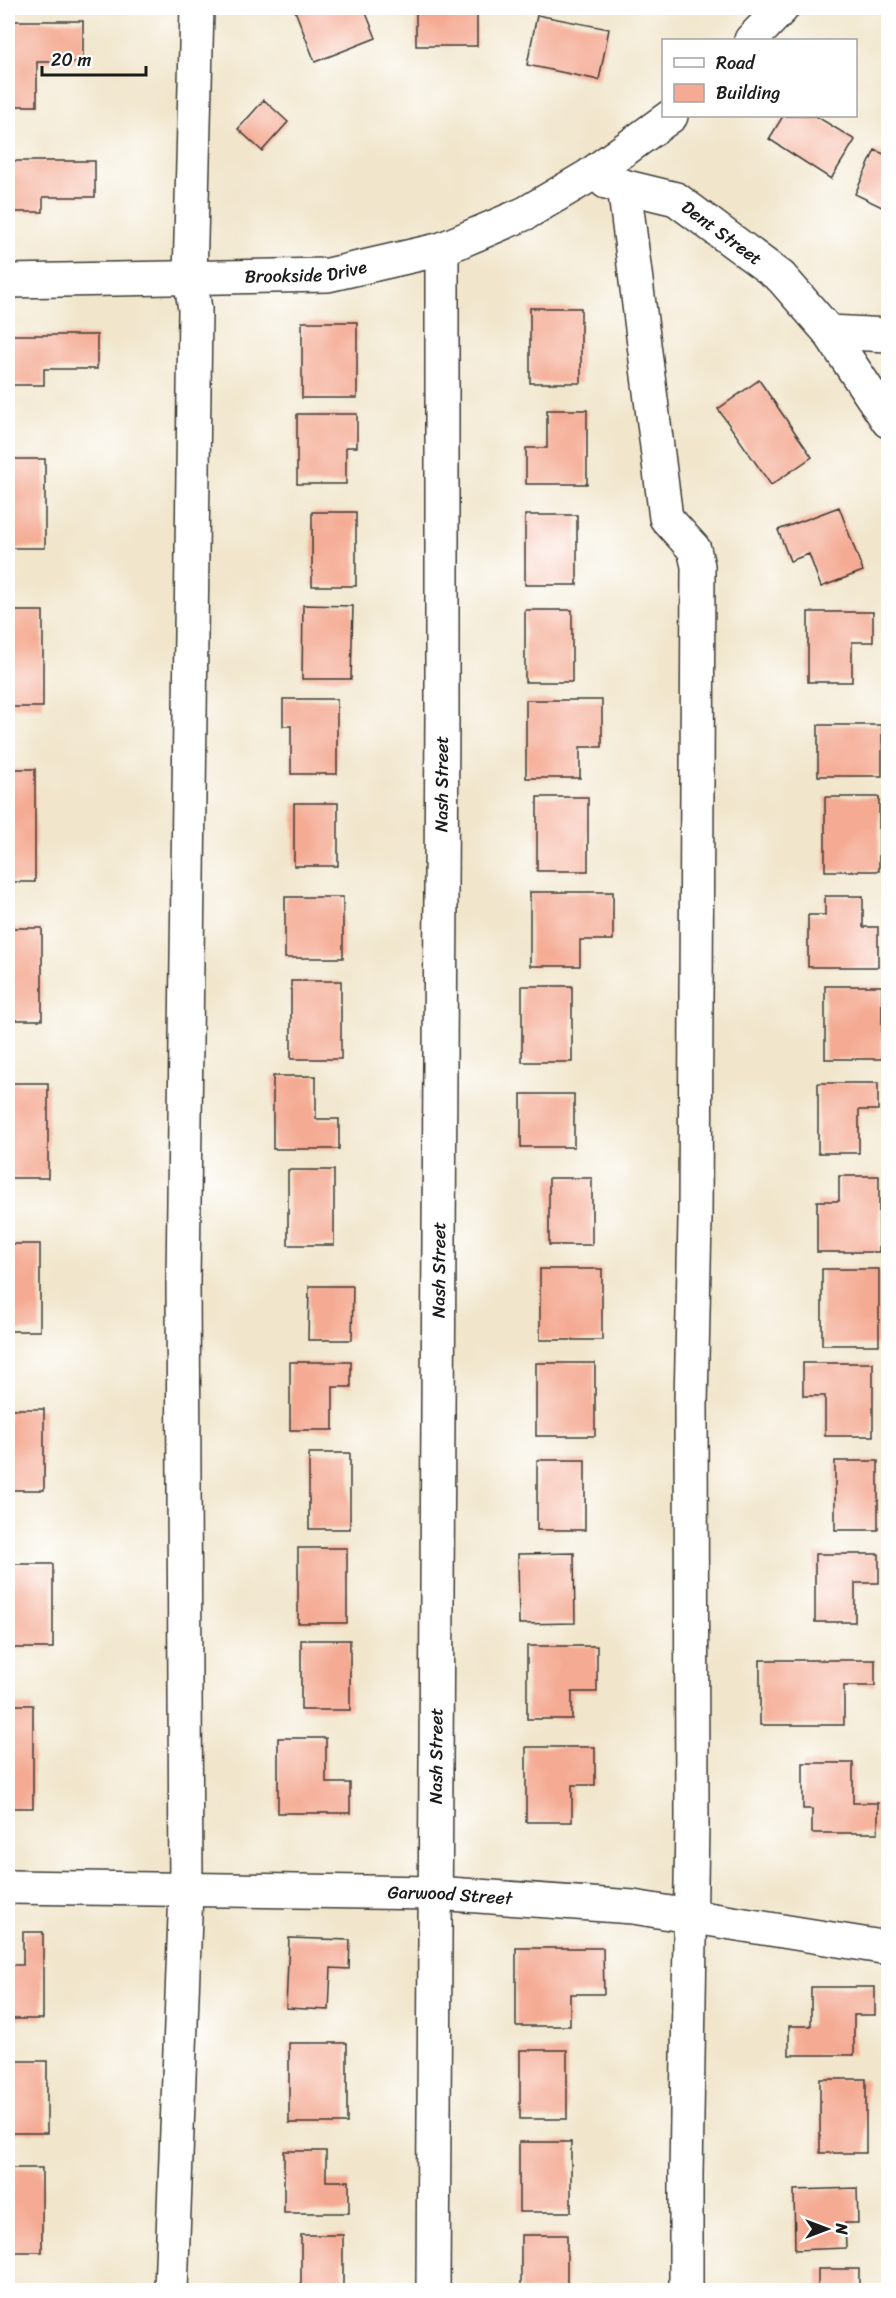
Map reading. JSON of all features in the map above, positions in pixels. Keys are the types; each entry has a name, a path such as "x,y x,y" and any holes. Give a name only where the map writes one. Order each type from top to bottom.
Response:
{"street":[{"path":"171,2290 186,1890 183,1282 195,309 190,277 197,8"},
{"path":"752,39 782,8"},
{"path":"587,177 671,117"},
{"name":"Brookside Drive","path":"8,281 328,275 442,249 526,213 587,177"},
{"name":"Dent Street","path":"587,177 676,200 780,277 829,332 888,421"},
{"path":"624,186 666,518 694,549 698,566 695,1208 691,1404 692,1824 686,2290"},
{"name":"Nash Street","path":"433,2290 442,714 442,249"},
{"path":"829,332 888,335"},
{"name":"Garwood Street","path":"8,1887 435,1893 633,1907 888,1948"}],"building":[{"path":"294,8 364,8 376,38 315,62"},
{"path":"416,8 477,8 477,46 416,46"},
{"path":"537,15 609,29 599,80 527,65"},
{"path":"8,21 83,21 83,62 37,62 37,106 8,106"},
{"path":"264,100 288,122 262,151 238,129"},
{"path":"782,117 818,117 855,140 831,179 769,139"},
{"path":"875,150 888,156 888,210 855,194"},
{"path":"8,161 95,161 95,197 43,197 43,212 8,212"},
{"path":"530,308 581,308 581,383 530,383"},
{"path":"302,322 357,322 357,398 302,398"},
{"path":"8,335 97,335 97,369 44,369 44,385 8,385"},
{"path":"759,380 812,457 771,485 718,409"},
{"path":"547,410 587,410 587,484 526,484 526,448 547,448"},
{"path":"297,414 357,414 357,447 346,447 346,484 297,484"},
{"path":"8,459 45,459 45,548 8,548"},
{"path":"839,507 863,571 821,587 809,554 790,561 778,530"},
{"path":"312,512 356,512 356,586 312,586"},
{"path":"525,515 577,515 577,585 525,585"},
{"path":"303,605 353,606 351,679 302,679"},
{"path":"525,610 572,610 572,682 525,682"},
{"path":"8,611 43,611 43,707 8,707"},
{"path":"808,612 873,612 873,642 852,642 852,682 808,682"},
{"path":"283,699 337,699 337,774 291,774 291,726 283,726"},
{"path":"526,700 602,700 602,747 580,747 580,778 526,778"},
{"path":"818,725 882,725 882,776 818,776"},
{"path":"8,769 35,769 35,882 8,882"},
{"path":"537,797 588,797 588,871 537,871"},
{"path":"825,797 879,797 879,871 825,871"},
{"path":"294,803 338,803 338,866 294,866"},
{"path":"530,892 613,892 613,940 580,940 580,966 530,966"},
{"path":"825,896 863,896 863,927 878,927 878,967 808,967 808,915 825,915"},
{"path":"285,897 343,897 343,958 285,958"},
{"path":"8,928 42,928 42,1020 8,1020"},
{"path":"291,981 341,981 341,1059 291,1059"},
{"path":"522,986 572,986 572,1062 522,1062"},
{"path":"825,986 882,986 882,1059 825,1059"},
{"path":"273,1076 316,1076 316,1119 339,1119 339,1149 273,1149"},
{"path":"8,1083 48,1083 48,1178 8,1178"},
{"path":"818,1083 878,1083 878,1110 859,1110 859,1153 818,1153"},
{"path":"521,1094 574,1094 574,1147 521,1147"},
{"path":"288,1170 334,1170 334,1245 288,1245"},
{"path":"839,1176 879,1176 879,1252 817,1252 817,1201 839,1201"},
{"path":"549,1178 592,1178 592,1245 549,1245"},
{"path":"8,1244 40,1244 40,1331 8,1331"},
{"path":"540,1269 602,1269 602,1340 540,1340"},
{"path":"822,1269 879,1269 879,1345 822,1345"},
{"path":"309,1286 353,1286 352,1340 308,1340"},
{"path":"290,1362 351,1362 351,1387 333,1387 333,1430 290,1430"},
{"path":"536,1363 595,1363 595,1436 536,1436"},
{"path":"803,1363 873,1363 873,1436 825,1436 825,1396 803,1396"},
{"path":"8,1409 44,1409 44,1490 8,1490"},
{"path":"309,1453 350,1453 350,1529 309,1529"},
{"path":"537,1460 585,1460 585,1530 537,1530"},
{"path":"835,1461 878,1461 878,1530 835,1530"},
{"path":"298,1548 347,1548 347,1623 298,1623"},
{"path":"574,1553 575,1623 519,1624 518,1554"},
{"path":"815,1554 879,1554 879,1583 855,1583 855,1622 815,1622"},
{"path":"8,1564 53,1564 53,1648 8,1648"},
{"path":"301,1640 350,1640 350,1710 301,1710"},
{"path":"527,1646 597,1646 597,1692 572,1692 572,1719 527,1719"},
{"path":"760,1660 875,1660 875,1686 844,1686 844,1725 760,1725"},
{"path":"8,1705 33,1705 33,1808 8,1808"},
{"path":"278,1738 326,1738 326,1783 350,1783 350,1813 278,1813"},
{"path":"526,1747 595,1747 595,1785 572,1785 572,1822 526,1822"},
{"path":"803,1763 853,1763 853,1803 878,1803 878,1833 812,1833 812,1809 803,1809"},
{"path":"23,1932 43,1932 43,2019 8,2019 8,1965 23,1965"},
{"path":"289,1938 350,1940 349,1969 331,1968 329,2010 286,2008"},
{"path":"516,1948 603,1948 604,1994 570,1994 570,2026 516,2026"},
{"path":"811,1987 875,1987 875,2015 854,2015 854,2055 789,2055 789,2026 811,2026"},
{"path":"289,2043 347,2043 347,2123 289,2123"},
{"path":"520,2050 567,2050 567,2119 520,2119"},
{"path":"8,2061 47,2061 47,2133 8,2133"},
{"path":"820,2079 866,2079 866,2153 820,2153"},
{"path":"519,2142 571,2142 571,2212 519,2212"},
{"path":"284,2151 326,2151 326,2181 349,2181 349,2213 284,2213"},
{"path":"8,2168 42,2168 42,2252 8,2252"},
{"path":"857,2188 858,2223 845,2223 846,2248 795,2250 794,2190"},
{"path":"301,2235 343,2235 343,2290 301,2290"},
{"path":"521,2235 567,2235 567,2290 521,2290"},
{"path":"818,2269 859,2269 859,2290 818,2290"}]}
